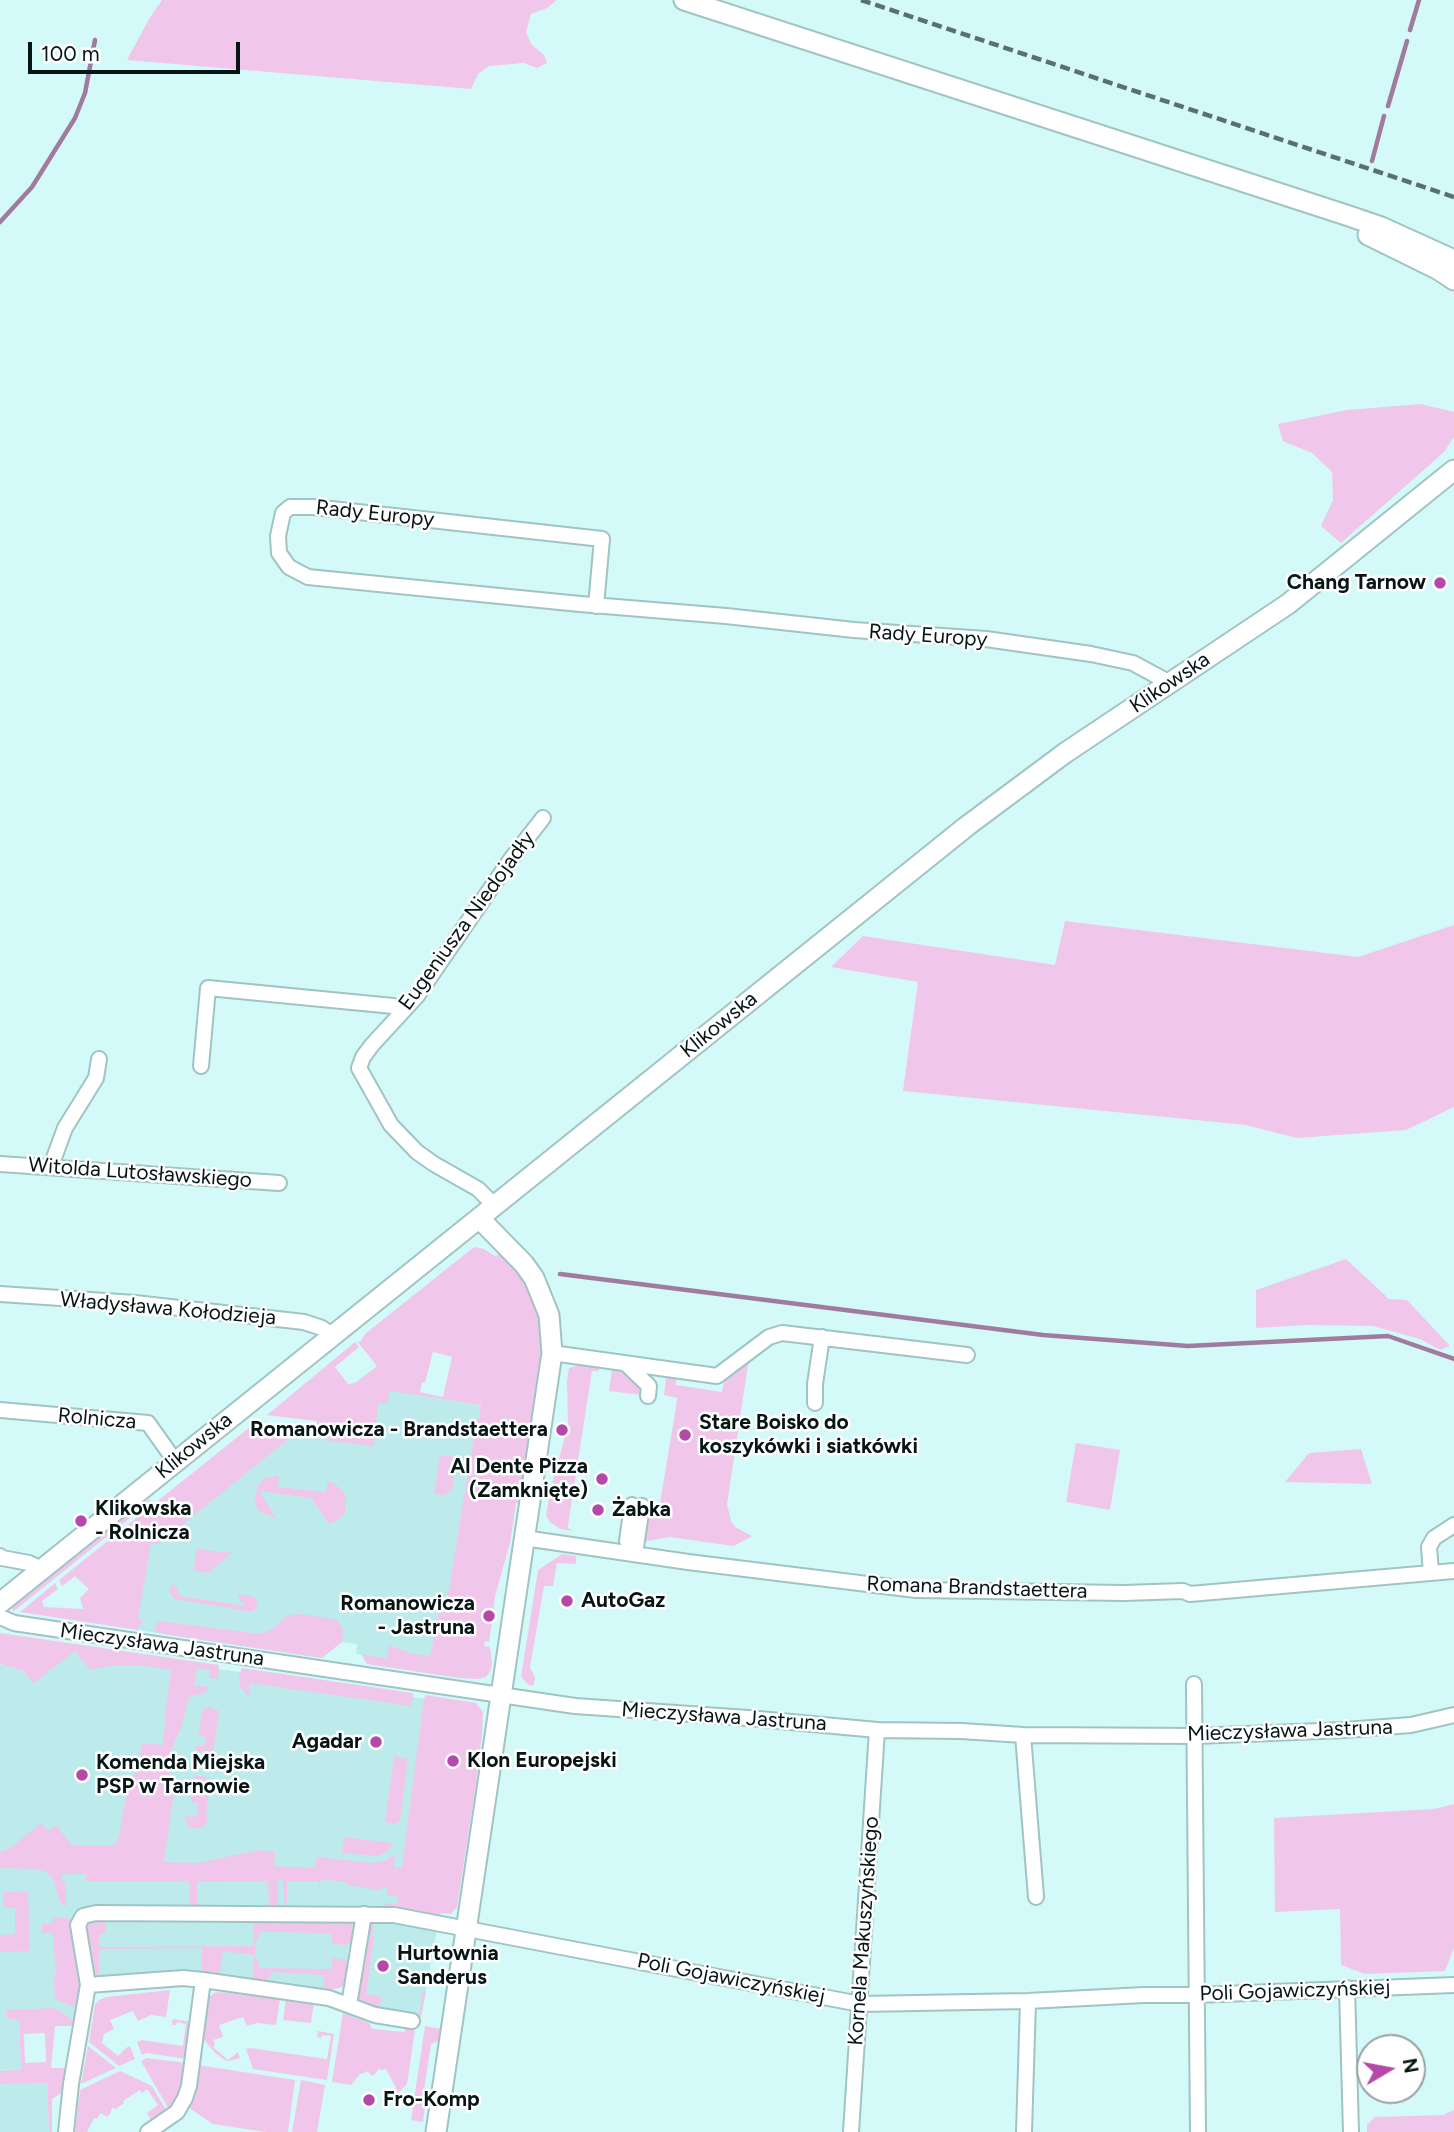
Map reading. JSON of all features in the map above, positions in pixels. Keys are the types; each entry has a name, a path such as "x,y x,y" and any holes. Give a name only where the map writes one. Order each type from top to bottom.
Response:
{"street":[{"path":"684,0 1309,203 1381,228 1454,260"},
{"path":"1309,203 1454,280"},
{"name":"Klikowska","path":"0,1603 974,821 1055,760 1288,604 1454,470"},
{"name":"Rady Europy","path":"596,606 602,539 313,507 290,507 283,513 278,536 279,553 289,567 308,577 596,606 726,617 854,631 986,639 1133,663 1170,683"},
{"name":"Eugeniusza Niedojadły","path":"494,1205 478,1189 417,1152 399,1134 384,1115 359,1068 372,1045 417,996 511,859 543,818"},
{"path":"201,1066 208,988 393,1006 402,1012"},
{"path":"51,1166 65,1128 96,1077 99,1059"},
{"name":"Witolda Lutosławskiego","path":"0,1164 279,1183"},
{"path":"436,2132 552,1353 549,1315 534,1278 479,1218"},
{"name":"Władysława Kołodzieja","path":"0,1294 135,1303 304,1322 322,1328 332,1335"},
{"path":"552,1353 717,1376 769,1337 782,1333 967,1355"},
{"path":"815,1403 822,1337"},
{"path":"625,1363 649,1386 652,1396 659,1375 655,1368"},
{"path":"0,1410 0,1417"},
{"name":"Rolnicza","path":"0,1410 148,1423 175,1461"},
{"path":"630,1554 637,1505"},
{"path":"1431,1573 1429,1547 1434,1538 1454,1525"},
{"name":"Romana Brandstaettera","path":"524,1538 630,1554 922,1590 1124,1593 1183,1591 1190,1594 1454,1570"},
{"path":"0,1556 41,1569"},
{"name":"Mieczysława Jastruna","path":"0,1617 13,1623 575,1706 748,1717 877,1730 1023,1735 1196,1736 1411,1725 1454,1715"},
{"path":"1194,1684 1198,2132"},
{"name":"Kornela Makuszyńskiego","path":"851,2132 877,1730"},
{"path":"1023,1735 1036,1897"},
{"name":"Poli Gojawiczyńskiej","path":"88,1985 78,1925 80,1919 89,1914 394,1915 860,2004 1028,2001 1454,1985"},
{"path":"349,2005 364,1914"},
{"path":"66,2132 71,2084 88,1985 183,1978 203,1980 329,1997 375,2015 412,2021"},
{"path":"148,2132 177,2112 186,2098 203,1980"},
{"path":"1347,1988 1351,2132"},
{"path":"1024,2132 1028,2001"}],"shaded area":[{"path":"162,0 557,0 547,8 531,14 526,32 531,44 544,55 547,63 537,68 524,63 489,66 478,74 471,89 127,60"},
{"path":"1421,404 1454,412 1454,437 1444,452 1341,543 1321,526 1333,500 1332,472 1312,453 1283,441 1278,424 1347,410"},
{"path":"1065,921 1358,957 1454,925 1454,1107 1406,1130 1297,1138 1246,1125 903,1091 918,982 831,967 863,936 1055,965"},
{"path":"474,1247 484,1249 496,1257 500,1251 518,1269 538,1305 545,1345 520,1503 516,1503 510,1543 493,1612 488,1612 487,1620 492,1621 489,1642 485,1641 484,1646 490,1647 492,1662 486,1677 459,1678 367,1664 362,1655 387,1658 389,1645 413,1654 430,1656 442,1600 447,1600 481,1405 390,1391 387,1404 378,1403 374,1446 292,1434 158,1544 151,1543 138,1619 143,1620 138,1630 20,1612 55,1583 58,1589 42,1601 44,1607 83,1609 80,1598 89,1589 75,1576 62,1586 59,1580 255,1423 316,1431 317,1421 267,1415 355,1342 359,1347 335,1367 348,1384 355,1383 377,1366 357,1341 360,1342 365,1334","holes":["433,1352 452,1357 443,1397 420,1392"]},
{"path":"1346,1259 1389,1299 1407,1300 1450,1346 1440,1350 1420,1339 1373,1326 1306,1325 1256,1328 1256,1290"},
{"path":"749,1358 727,1504 735,1527 752,1536 734,1546 670,1537 642,1542 646,1508 659,1509 676,1407 677,1398 664,1395 668,1373 677,1375 676,1385 722,1392 725,1376"},
{"path":"583,1364 598,1367 599,1371 592,1371 568,1525 573,1531 560,1529 546,1516 568,1425 569,1368"},
{"path":"612,1369 624,1370 641,1384 643,1395 609,1391"},
{"path":"371,1388 481,1405 438,1672 365,1661 362,1655 356,1654 357,1644 341,1642 322,1658 138,1630 140,1628 122,1624 133,1556 293,1428 367,1437"},
{"path":"1076,1443 1120,1450 1110,1510 1066,1502"},
{"path":"1361,1449 1372,1484 1285,1482 1309,1453"},
{"path":"440,1455 457,1457 452,1489 444,1495 434,1494"},
{"path":"279,1476 278,1487 326,1492 328,1481 333,1483 346,1496 345,1513 329,1524 311,1498 259,1491 276,1518 260,1512 254,1504 258,1484"},
{"path":"150,1499 151,1501 12,1610 16,1601"},
{"path":"196,1549 232,1553 208,1573 194,1571"},
{"path":"562,1554 576,1556 576,1564 557,1563 553,1586 544,1586 530,1667 535,1678 533,1686 521,1677 538,1570"},
{"path":"171,1585 175,1585 180,1596 245,1606 237,1594 252,1596 257,1600 257,1606 253,1611 246,1611 175,1599 169,1592"},
{"path":"300,1614 337,1620 343,1629 342,1642 322,1658 163,1634 154,1629 159,1621 260,1634 273,1629 287,1616"},
{"path":"0,1633 219,1665 218,1679 209,1678 210,1670 197,1668 194,1685 208,1687 207,1692 189,1697 181,1728 173,1745 169,1769 173,1797 164,1862 199,1863 258,1850 275,1852 274,1866 315,1868 316,1857 373,1863 385,1861 395,1854 394,1867 402,1867 424,1698 426,1695 476,1703 483,1712 482,1734 457,1907 451,1914 441,1913 440,1916 385,1908 385,1903 397,1904 398,1896 387,1895 387,1888 381,1887 380,1890 329,1880 320,1881 319,1895 319,1881 287,1881 285,1908 283,1879 278,1880 278,1908 269,1908 268,1881 197,1882 197,1908 190,1907 189,1881 86,1881 86,1874 62,1874 62,1881 66,1882 66,1907 60,1902 54,1881 48,1873 37,1869 0,1868 0,1852 12,1847 41,1823 48,1831 56,1825 72,1846 115,1844 119,1836 129,1780 138,1771 142,1743 163,1745 171,1670 139,1665 114,1665 90,1670 75,1651 34,1683 23,1671 0,1664"},
{"path":"74,1648 432,1700 401,1909 363,1908 355,1916 342,1987 323,1989 202,1973 105,1979 91,1977 81,1988 74,2021 19,2019 21,2070 0,2071 0,1664 23,1671 33,1681"},
{"path":"242,1668 413,1693 413,1697 411,1706 249,1683 250,1698 240,1687 239,1676"},
{"path":"209,1707 219,1711 213,1753 196,1751 196,1746 204,1746 206,1737 198,1735 203,1709"},
{"path":"394,1756 408,1759 400,1821 395,1824 385,1822"},
{"path":"193,1775 210,1778 207,1821 203,1827 195,1829 189,1827 185,1818 196,1817 198,1803 191,1802 191,1795 198,1779 193,1778"},
{"path":"1454,1804 1454,1948 1445,1971 1365,1974 1341,1965 1340,1909 1275,1912 1274,1818 1434,1809"},
{"path":"344,1837 394,1843 378,1856 342,1853"},
{"path":"28,1891 30,1951 0,1952 0,1936 15,1933 15,1908 3,1908 3,1892"},
{"path":"53,1918 69,1918 72,1925 80,1980 77,2004 73,2007 55,1999 53,1933 42,1933 42,1924 53,1923"},
{"path":"106,1920 106,1934 99,1934 100,1947 254,1946 254,1921 350,1921 353,1928 352,1941 347,1945 332,1944 332,1933 260,1932 255,1945 255,1957 260,1968 332,1969 332,1958 346,1960 345,1982 342,1987 323,1989 324,1975 272,1972 267,1981 252,1979 254,1955 223,1951 219,1975 202,1973 202,1948 99,1949 99,1978 91,1967 86,1928 93,1921"},
{"path":"372,1921 392,1921 437,1929 421,2017 380,2010 360,2002"},
{"path":"374,1921 366,1994 381,1996 380,2008 419,2014 423,1991 426,1991 421,2017 380,2010 358,2000 369,1925"},
{"path":"170,1990 166,2017 151,2015 138,2021 133,2011 110,2020 114,2029 104,2034 102,2043 118,2056 130,2046 135,2059 119,2066 89,2042 95,2004 99,2000"},
{"path":"219,1992 280,1999 276,2025 257,2023 247,2026 243,2017 219,2025 223,2037 213,2040 213,2047 228,2060 238,2052 240,2058 229,2061 215,2053 202,2037 208,1996"},
{"path":"286,1999 314,2003 311,2023 283,2020"},
{"path":"55,2008 74,2021 72,2026 55,2026 51,2068 66,2068 63,2092 52,2099 52,2132 49,2132 47,2083 0,2084 0,2071 21,2070 19,2019 7,2019 6,2010","holes":["45,2033 46,2062 25,2063 24,2034"]},
{"path":"343,2013 369,2023 372,2029 404,2032 406,2028 415,2029 407,2084 393,2098 383,2095 396,2088 386,2069 379,2069 373,2076 366,2071 361,2073 351,2085 332,2082"},
{"path":"173,2019 192,2022 187,2059 146,2053 142,2055 137,2042 142,2040 183,2046 186,2024 177,2022 172,2025"},
{"path":"425,2026 443,2029 441,2040 431,2044 423,2097 426,2098 423,2122 411,2120"},
{"path":"318,2031 334,2034 327,2080 253,2069 246,2049 250,2048 327,2059 331,2036 317,2037"},
{"path":"88,2046 116,2068 81,2084"},
{"path":"147,2058 186,2063 182,2089 170,2111 141,2061"},
{"path":"198,2065 295,2080 288,2132 266,2132 213,2124 188,2107"},
{"path":"120,2071 152,2086 168,2113 152,2122 147,2113 158,2105 147,2089 142,2093 140,2090 116,2109 112,2108 107,2117 101,2113 97,2119 94,2118 87,2132 75,2132 80,2090"},
{"path":"301,2080 325,2085 317,2132 292,2132"},
{"path":"47,2082 49,2132 0,2132 0,2084"},
{"path":"1454,2110 1454,2132 1367,2132 1367,2125 1375,2117 1443,2115"}],"waterway":[{"path":"1410,30 1419,0"},
{"path":"0,222 32,187 75,118 85,93 95,40"},
{"path":"1388,106 1407,41"},
{"path":"1372,161 1384,116"},
{"path":"560,1274 1043,1335 1188,1346 1388,1336 1454,1359"}],"railway":[{"path":"861,0 1454,197"}],"place":[{"name":"Chang Tarnow","path":"1440,583"},
{"name":"Romanowicza - Brandstaettera","path":"562,1430"},
{"name":"Stare Boisko do koszykówki i siatkówki","path":"685,1435"},
{"name":"Al Dente Pizza (Zamknięte)","path":"602,1479"},
{"name":"Żabka","path":"598,1510"},
{"name":"Klikowska - Rolnicza","path":"81,1521"},
{"name":"AutoGaz","path":"567,1601"},
{"name":"Romanowicza - Jastruna","path":"489,1616"},
{"name":"Agadar","path":"376,1742"},
{"name":"Klon Europejski","path":"453,1761"},
{"name":"Komenda Miejska PSP w Tarnowie","path":"82,1775"},
{"name":"Hurtownia Sanderus","path":"383,1966"},
{"name":"Fro-Komp","path":"369,2100"}]}
